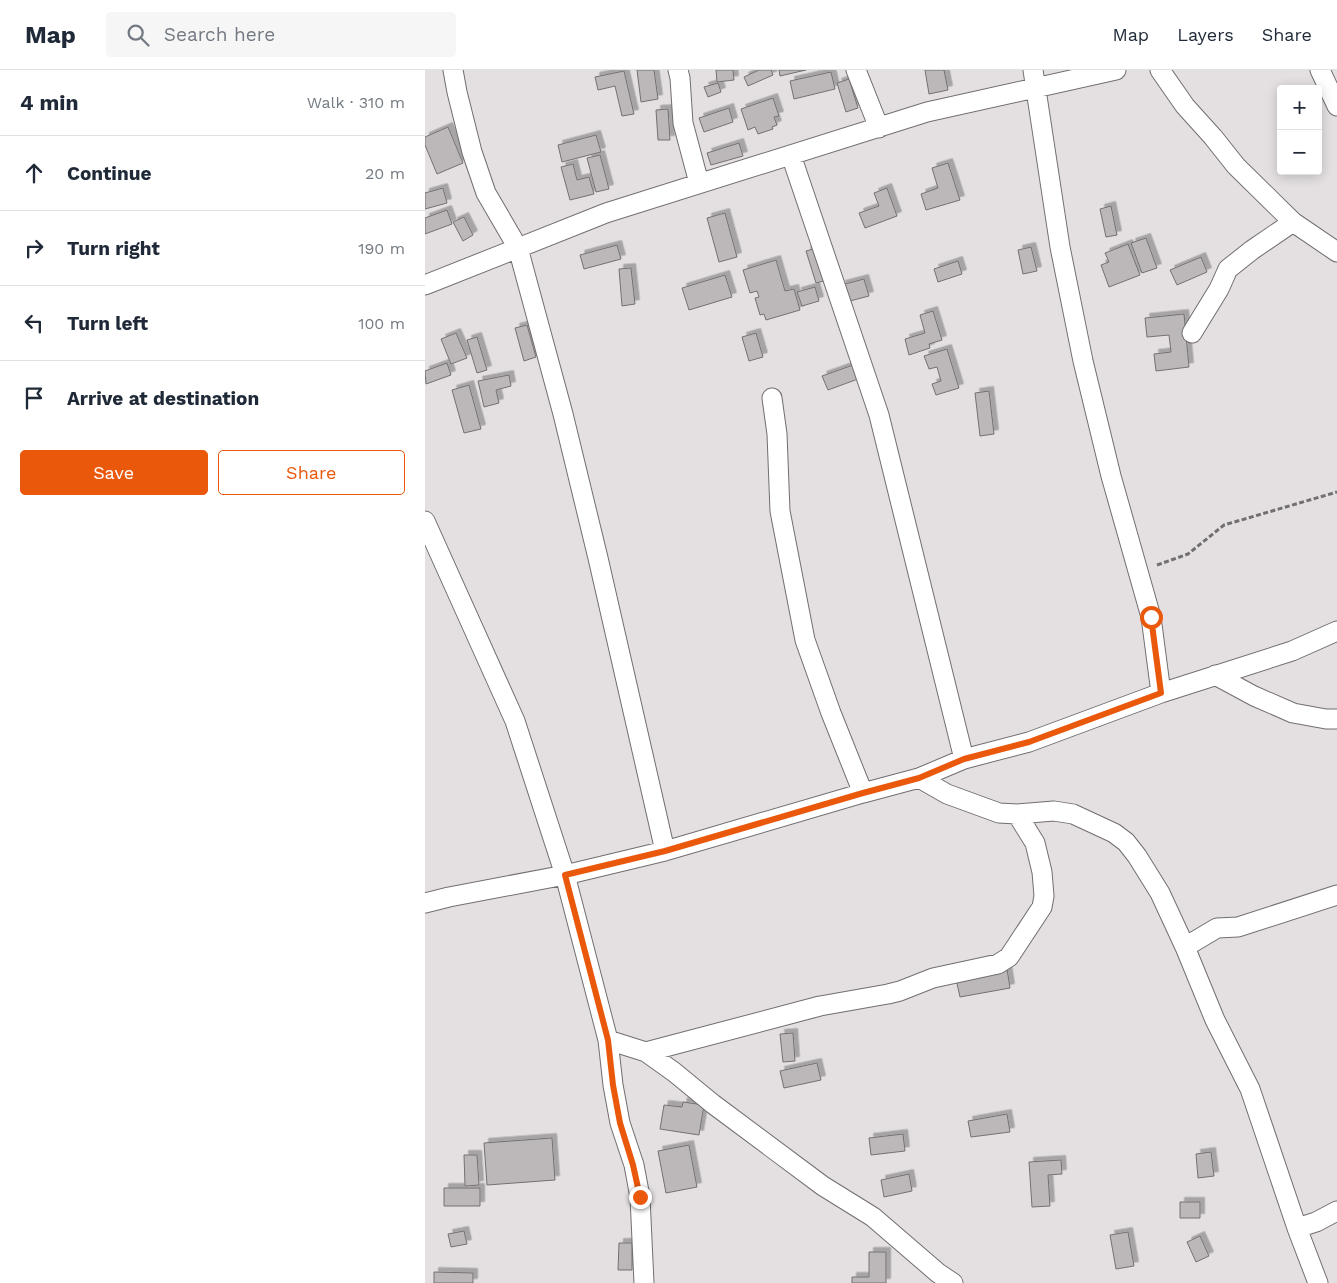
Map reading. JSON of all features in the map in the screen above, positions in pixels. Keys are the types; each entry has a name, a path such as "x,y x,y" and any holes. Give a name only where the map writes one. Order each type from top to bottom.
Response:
{"street":[{"path":"453,70 472,152 486,193 518,248 565,423 598,558 665,851"},
{"path":"678,70 683,123 699,184"},
{"path":"856,70 879,128"},
{"path":"425,284 606,213 927,112 1035,79 1116,70"},
{"path":"1160,70 1185,106 1236,166 1293,222 1337,252"},
{"path":"1320,70 1337,106"},
{"path":"1035,79 1061,247 1083,361 1111,476 1151,617 1161,693"},
{"path":"791,155 879,414 964,759"},
{"path":"1192,333 1219,289 1228,269 1293,222"},
{"path":"772,398 777,434 780,511 790,571 805,640 831,714 863,793"},
{"path":"425,521 515,721 565,875 608,1040 620,1123 633,1165 640,1197 644,1283"},
{"path":"425,903 565,875 665,851 919,778 964,759 1029,742 1161,693 1291,651 1337,631"},
{"path":"1215,675 1254,696 1293,713 1337,720"},
{"path":"919,778 947,794 999,813 1017,814 1054,811 1073,814 1114,833 1126,842 1160,893 1215,1020 1250,1089 1297,1228 1318,1283"},
{"path":"646,1052 820,1006 888,994 933,978 998,964 1009,957 1041,907 1044,896 1035,843 1017,814"},
{"path":"1185,947 1217,928 1238,927 1337,895"},
{"path":"608,1040 646,1052 823,1186 873,1217 938,1273 953,1283"},
{"path":"1297,1228 1316,1222 1337,1211"}],"path":[{"path":"1139,571 1188,554 1224,525 1337,492"}],"building":[{"path":"637,70 654,70 658,99 641,102"},
{"path":"716,70 733,70 734,80 717,82"},
{"path":"759,70 771,70 773,75 748,86 744,77"},
{"path":"779,70 806,70 780,76"},
{"path":"925,70 944,70 948,90 929,94"},
{"path":"624,71 634,114 622,116 615,86 598,90 595,77"},
{"path":"831,72 835,89 794,99 790,81"},
{"path":"849,79 858,108 846,112 837,83"},
{"path":"718,83 721,92 708,97 704,87"},
{"path":"773,98 779,116 774,117 777,125 772,127 773,129 758,134 755,127 748,130 741,109"},
{"path":"729,108 733,122 704,132 699,118"},
{"path":"668,109 670,140 658,140 656,110"},
{"path":"448,127 463,163 437,174 425,145 425,137"},
{"path":"596,135 601,152 562,162 558,145"},
{"path":"739,143 743,156 711,165 707,153"},
{"path":"600,155 609,189 596,192 587,158"},
{"path":"948,163 960,200 926,210 921,194 938,188 932,168"},
{"path":"573,164 577,180 589,177 594,194 570,200 561,167"},
{"path":"443,188 447,203 425,209 425,193"},
{"path":"887,188 897,216 865,228 859,213 879,206 874,193"},
{"path":"1111,206 1117,235 1106,237 1100,209"},
{"path":"447,210 452,224 425,234 425,218"},
{"path":"725,213 737,257 719,262 707,218"},
{"path":"464,217 473,235 463,241 453,222"},
{"path":"1146,238 1157,268 1142,273 1131,243"},
{"path":"1128,244 1140,275 1109,287 1101,265 1109,262 1105,253"},
{"path":"617,245 621,259 584,269 580,255"},
{"path":"821,247 831,279 816,283 806,251"},
{"path":"1031,247 1037,271 1023,274 1018,250"},
{"path":"1201,257 1207,272 1177,285 1170,270"},
{"path":"776,260 785,291 794,289 800,310 766,320 764,314 760,315 755,298 759,297 757,291 750,293 743,270"},
{"path":"958,261 962,274 938,282 934,269"},
{"path":"631,268 635,304 622,306 619,269"},
{"path":"725,275 732,297 689,310 682,288"},
{"path":"864,279 869,296 846,302 841,285"},
{"path":"815,287 819,301 802,306 797,292"},
{"path":"933,311 942,340 929,344 930,348 909,355 905,339 925,333 920,315"},
{"path":"1184,314 1189,367 1156,371 1154,354 1171,352 1169,335 1147,337 1145,318"},
{"path":"527,325 536,357 524,361 515,328"},
{"path":"456,333 467,358 451,364 441,339"},
{"path":"756,333 763,357 749,361 742,337"},
{"path":"477,337 487,370 477,373 467,340"},
{"path":"947,349 959,388 936,395 932,384 941,381 937,367 929,369 924,356"},
{"path":"447,363 451,375 426,384 425,371"},
{"path":"853,365 858,379 828,390 822,376"},
{"path":"509,375 511,386 496,390 499,403 484,407 478,381"},
{"path":"469,385 481,429 464,433 452,390"},
{"path":"989,391 994,434 980,436 975,393"},
{"path":"1007,969 1010,988 960,997 956,979"},
{"path":"793,1033 795,1061 783,1062 780,1034"},
{"path":"817,1063 821,1080 784,1088 780,1071"},
{"path":"683,1102 704,1105 699,1135 660,1129 664,1105 682,1107"},
{"path":"1007,1114 1010,1132 971,1137 968,1121"},
{"path":"903,1134 905,1151 871,1155 869,1138"},
{"path":"552,1138 555,1180 487,1185 484,1143"},
{"path":"689,1145 697,1187 666,1193 658,1151"},
{"path":"1211,1152 1214,1176 1198,1178 1196,1154"},
{"path":"464,1155 477,1155 479,1185 465,1186"},
{"path":"1061,1160 1062,1174 1048,1175 1050,1206 1032,1207 1029,1162"},
{"path":"909,1174 912,1191 884,1197 881,1180"},
{"path":"444,1188 480,1188 480,1206 444,1206"},
{"path":"1180,1202 1200,1202 1200,1218 1180,1218"},
{"path":"464,1231 467,1244 451,1247 448,1234"},
{"path":"1128,1232 1134,1266 1116,1269 1110,1235"},
{"path":"1200,1236 1209,1256 1196,1262 1187,1242"},
{"path":"619,1243 632,1243 632,1270 618,1270"},
{"path":"869,1252 886,1252 886,1283 852,1283 852,1277 869,1277"},
{"path":"434,1272 473,1273 473,1283 434,1283"}],"route":[{"path":"640,1197 633,1165 620,1123 608,1040 565,875 665,851 919,778 964,759 1029,742 1161,693 1151,617"}]}
